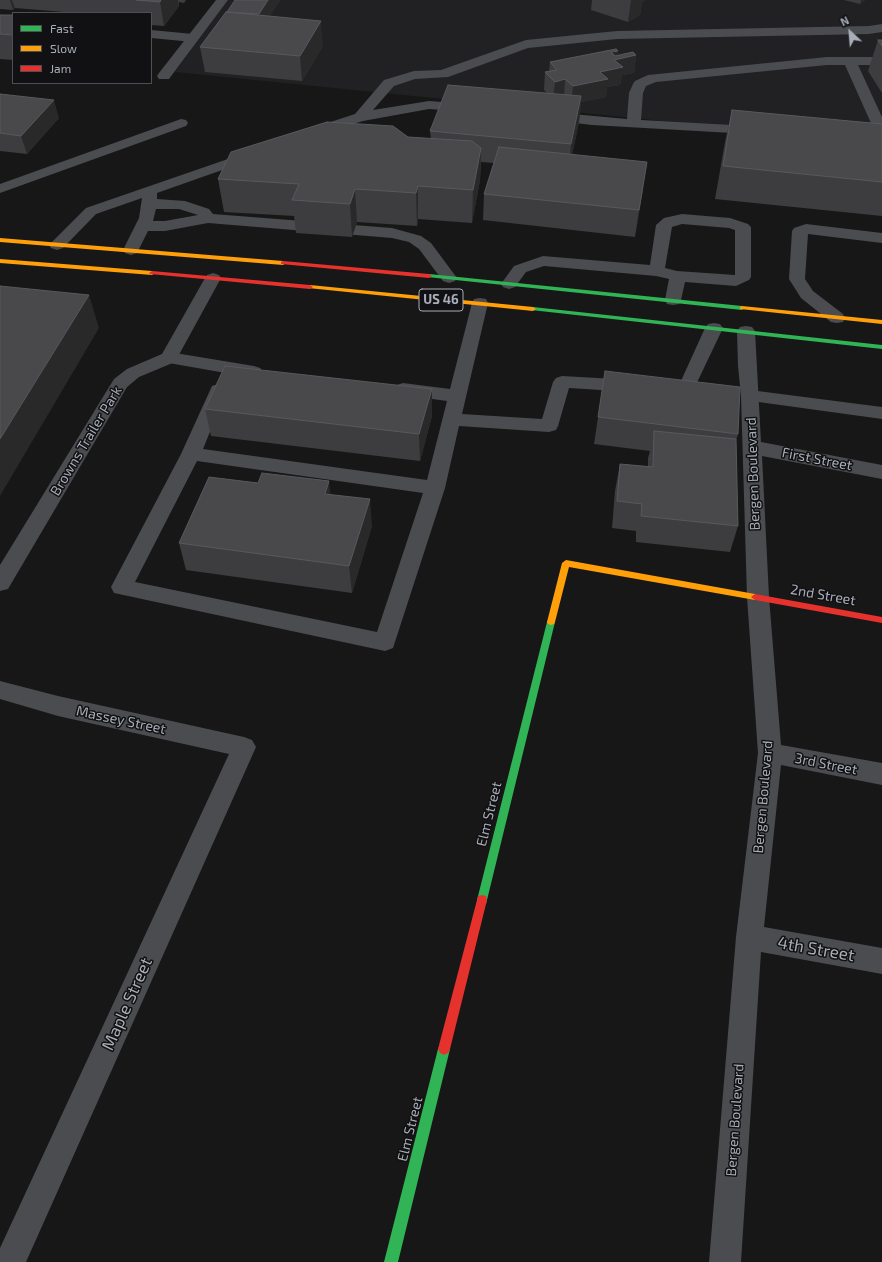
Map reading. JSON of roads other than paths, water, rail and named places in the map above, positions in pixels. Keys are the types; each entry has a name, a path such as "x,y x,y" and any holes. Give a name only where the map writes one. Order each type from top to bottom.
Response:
{"main road":[{"name":"US 46","path":"0,240 449,278 837,318 881,321"},
{"name":"US 46","path":"0,261 213,278 480,303 882,347"},
{"name":"Elm Street","path":"391,1262 566,563 758,597"},
{"name":"2nd Street","path":"758,597 882,620"}],"street":[{"path":"164,76 222,0"},
{"path":"360,117 389,83 414,75 444,74 526,44 617,35 869,30 882,28"},
{"path":"152,34 193,38"},
{"path":"634,124 636,92 640,84 653,78 827,61 882,61"},
{"path":"850,61 882,132"},
{"path":"300,138 360,117 429,105 482,109"},
{"path":"537,115 592,121 732,129 771,134"},
{"path":"0,189 181,123"},
{"path":"57,245 90,211 149,197 270,148"},
{"path":"149,197 180,204 204,212 208,218"},
{"path":"131,250 147,218 149,197"},
{"path":"143,226 165,226 208,218 392,233 415,239 425,246 449,278"},
{"path":"509,284 520,269 543,260 657,271 678,276 736,281 743,276 743,227 730,224 682,219 669,221 664,226 657,271"},
{"path":"837,318 807,294 797,279 800,231 806,229 882,238"},
{"path":"673,300 678,276"},
{"path":"213,278 169,358 227,369 273,374"},
{"path":"227,369 191,454 122,587 385,642 435,488 480,303"},
{"path":"452,419 549,426 562,382 686,389 714,328"},
{"name":"Bergen Boulevard","path":"725,1262 749,937 770,753 758,597 746,332"},
{"name":"Browns Trailer Park","path":"0,583 120,383 133,374 169,358"},
{"path":"388,388 457,396"},
{"path":"750,396 882,413"},
{"name":"First Street","path":"751,447 882,472"},
{"path":"191,454 435,488"},
{"name":"Massey Street","path":"0,690 58,706 244,747"},
{"name":"Maple Street","path":"10,1262 244,747"},
{"name":"3rd Street","path":"770,753 882,774"},
{"name":"4th Street","path":"749,937 882,961"}]}
